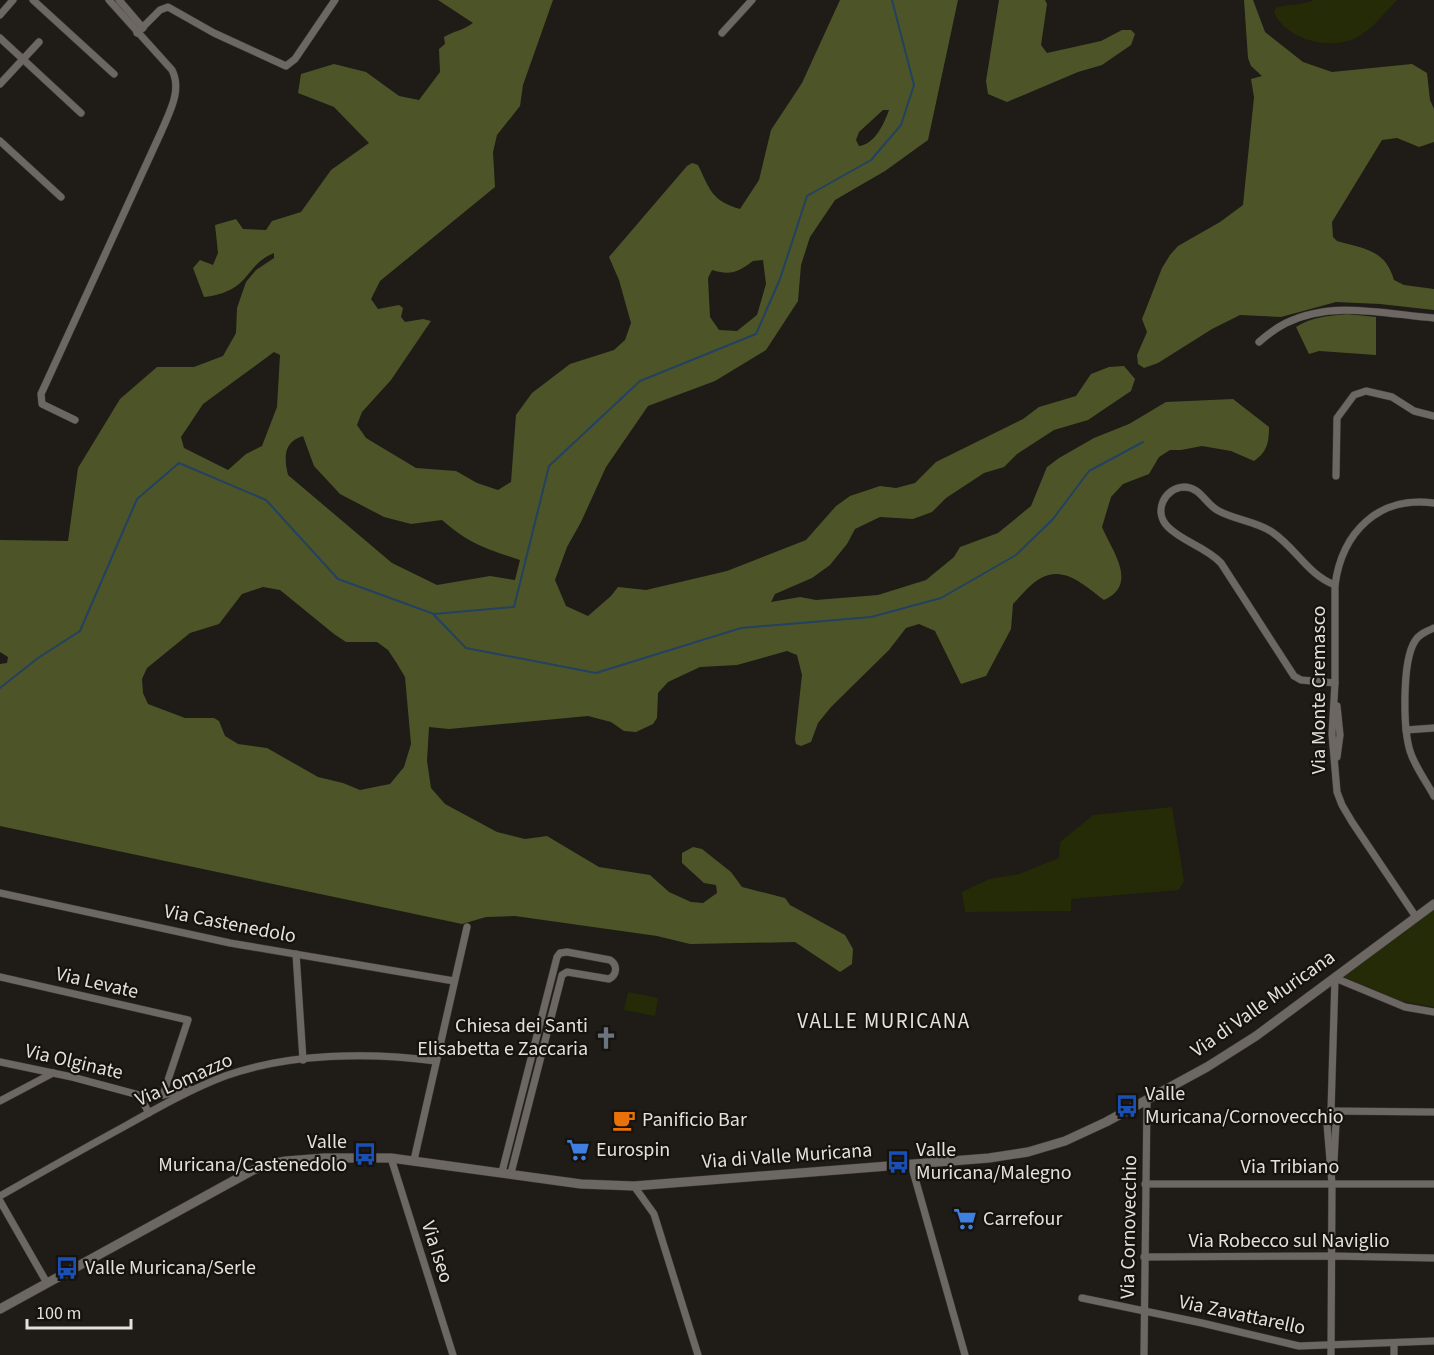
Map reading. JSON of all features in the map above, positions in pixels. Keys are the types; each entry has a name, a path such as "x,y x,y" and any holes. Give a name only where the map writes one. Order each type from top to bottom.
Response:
{"street":[{"path":"0,15 13,0"},
{"path":"33,0 114,74"},
{"path":"109,0 140,31"},
{"path":"75,420 42,404 40,394 162,130 176,91 172,70 140,31 119,0"},
{"path":"140,31 160,10 168,7 214,33 286,66 295,59 335,0"},
{"path":"722,33 752,0"},
{"path":"0,38 81,113"},
{"path":"0,84 39,42"},
{"path":"0,141 61,197"},
{"path":"1259,342 1290,321 1327,311 1352,310 1434,318"},
{"path":"1336,476 1337,418 1354,394 1366,391 1392,397 1414,411 1434,416"},
{"path":"1335,585 1320,578 1272,532 1218,510 1194,489 1178,488 1164,497 1161,512 1166,525 1183,538 1213,555 1221,563 1294,676 1301,680 1335,683"},
{"name":"Via Monte Cremasco","path":"1416,917 1342,805 1337,792 1335,769 1340,735 1335,683 1335,585 1344,550 1352,535 1365,521 1383,510 1407,503 1434,503"},
{"path":"1434,628 1417,637 1410,651 1406,686 1407,730 1414,760 1434,796"},
{"path":"1407,730 1434,728"},
{"name":"Via Castenedolo","path":"0,893 231,943 454,981"},
{"name":"Via di Valle Muricana","path":"0,1309 261,1167 278,1162 305,1159 390,1158 581,1184 634,1186 1013,1155 1050,1146 1106,1122 1224,1057 1434,904"},
{"path":"414,1160 467,927"},
{"path":"567,952 610,960 614,963 615,971 609,979 567,972 562,974 506,1173 557,957 560,953 567,952"},
{"path":"296,954 303,1060"},
{"name":"Via Levate","path":"0,977 188,1020 163,1095"},
{"path":"1331,1355 1332,1184 1336,1124 1331,1111 1335,978 1405,1007 1434,1011"},
{"name":"Via Lomazzo","path":"0,1196 200,1086 226,1076 260,1066 303,1060 382,1055 436,1061"},
{"name":"Via Olginate","path":"0,1062 72,1077 140,1095 163,1095 200,1086"},
{"path":"0,1101 52,1073"},
{"name":"Via Olginate","path":"140,1095 150,1113"},
{"name":"Via Cornovecchio","path":"1144,1355 1147,1099"},
{"path":"1331,1111 1434,1112"},
{"name":"Via Iseo","path":"390,1158 453,1355"},
{"path":"911,1164 964,1355"},
{"name":"Via Tribiano","path":"1145,1184 1434,1184"},
{"path":"634,1186 654,1214 698,1355"},
{"path":"0,1201 47,1283"},
{"name":"Via Robecco sul Naviglio","path":"1144,1257 1434,1258"},
{"name":"Via Zavattarello","path":"1082,1299 1202,1323 1299,1346 1434,1341"},
{"path":"1394,1343 1394,1355"}],"green space":[{"path":"438,0 553,0 523,85 520,106 497,135 493,152 495,187 380,281 371,299 378,309 399,305 403,308 401,317 405,322 423,319 431,321 391,380 362,412 357,425 366,438 416,468 456,471 477,483 498,490 511,482 516,415 532,393 570,364 614,350 625,340 631,323 619,280 609,257 692,163 698,165 709,188 718,198 740,209 759,180 771,130 802,83 840,0 958,0 928,140 885,171 835,200 810,237 801,265 798,301 766,350 715,381 648,406 606,467 567,547 555,580 566,606 588,616 618,587 646,590 727,571 806,540 836,506 850,496 880,486 896,488 915,483 936,462 1023,419 1039,407 1076,396 1091,374 1109,367 1124,366 1135,379 1131,391 1088,420 1054,430 1017,454 1004,467 984,473 946,498 932,512 913,519 880,517 855,529 847,544 830,565 812,578 775,594 771,602 800,597 816,600 878,595 926,580 954,557 960,547 998,533 1031,506 1047,467 1059,458 1094,438 1129,424 1166,402 1233,399 1269,427 1266,447 1254,461 1231,451 1202,446 1170,450 1159,457 1149,474 1123,484 1111,497 1102,527 1120,566 1121,576 1120,585 1104,600 1075,579 1067,576 1050,575 1037,580 1013,604 1011,629 986,676 961,684 935,631 919,624 906,628 889,650 831,707 818,723 811,742 801,746 796,744 795,739 802,675 797,655 787,651 737,665 700,667 668,682 658,693 657,718 653,724 636,732 624,731 611,722 588,716 449,729 429,727 427,761 431,788 445,804 497,832 525,839 547,836 599,867 650,875 669,892 691,902 703,903 717,893 716,885 704,883 682,863 682,853 693,847 702,849 731,872 742,887 785,898 790,905 845,935 853,949 852,964 840,972 795,942 690,944 657,936 515,916 486,917 462,924 0,826 0,664 7,663 8,657 0,652 0,540 68,541 78,468 120,399 157,367 194,367 223,356 236,333 237,308 246,282 256,270 274,258 274,253 258,263 235,287 213,296 204,297 193,268 200,260 213,265 218,253 215,225 236,219 243,229 266,230 272,221 301,212 331,170 369,143 334,107 298,93 301,74 334,64 366,72 399,96 419,100 440,72 439,49 445,44 444,37 473,23","holes":["883,110 889,110 882,127 870,142 859,146 856,140 859,132","763,260 766,284 757,315 737,331 719,330 710,317 708,278 712,270 724,273 738,270 753,261","274,352 280,355 277,407 262,446 246,454 228,470 184,448 181,437 203,404","303,436 314,466 340,494 384,517 411,524 442,520 479,545 520,560 515,580 490,576 437,585 392,563 288,475 286,451 292,442","263,587 280,590 346,642 377,642 388,650 405,677 411,744 404,767 390,784 360,790 318,777 267,748 238,744 225,736 219,721 214,718 185,718 148,704 143,693 142,679 147,668 190,633 219,624 242,594"]},
{"path":"999,0 1045,0 1047,4 1041,45 1047,53 1101,41 1122,30 1131,30 1135,34 1131,45 1102,65 1078,72 1007,102 988,94 986,81"},
{"path":"1244,0 1253,0 1265,32 1303,62 1332,72 1412,64 1427,73 1430,100 1434,109 1434,142 1419,147 1397,138 1382,140 1332,222 1333,237 1337,241 1365,249 1379,256 1390,270 1394,280 1404,285 1434,289 1434,310 1336,302 1281,317 1240,315 1212,329 1158,363 1144,368 1138,364 1137,355 1147,332 1142,319 1162,268 1178,246 1220,222 1243,205 1254,97 1251,79 1262,76 1251,66 1248,58"},
{"path":"1314,0 1397,0 1376,23 1358,37 1330,43 1308,40 1297,35 1280,22 1274,13 1276,8"},
{"path":"1347,314 1376,317 1376,355 1319,351 1309,354 1296,327 1314,319"},
{"path":"1172,807 1184,881 1179,890 1071,899 1071,911 965,912 962,892 989,879 1019,874 1059,858 1060,842 1093,815"},
{"path":"1434,910 1434,1007 1401,1001 1344,977"},
{"path":"628,992 658,998 655,1016 624,1010"}],"waterway":[{"path":"0,688 38,658 80,631 137,499 179,463 266,500 338,579 434,614 514,607 549,466 640,381 756,334 780,279 807,196 871,160 901,125 914,85 892,0"},
{"path":"434,615 466,648 596,673 741,628 871,617 941,598 1016,555 1053,519 1089,471 1143,442"}],"place":[{"name":"Chiesa dei Santi Elisabetta e Zaccaria","path":"606,1038"},
{"name":"Valle Muricana/Cornovecchio","path":"1127,1106"},
{"name":"Panificio Bar","path":"624,1120"},
{"name":"Eurospin","path":"578,1150"},
{"name":"Valle Muricana/Castenedolo","path":"365,1154"},
{"name":"Valle Muricana/Malegno","path":"898,1162"},
{"name":"Carrefour","path":"965,1219"},
{"name":"Valle Muricana/Serle","path":"67,1268"}],"district":[{"name":"VALLE MURICANA","path":"884,1021"}]}
